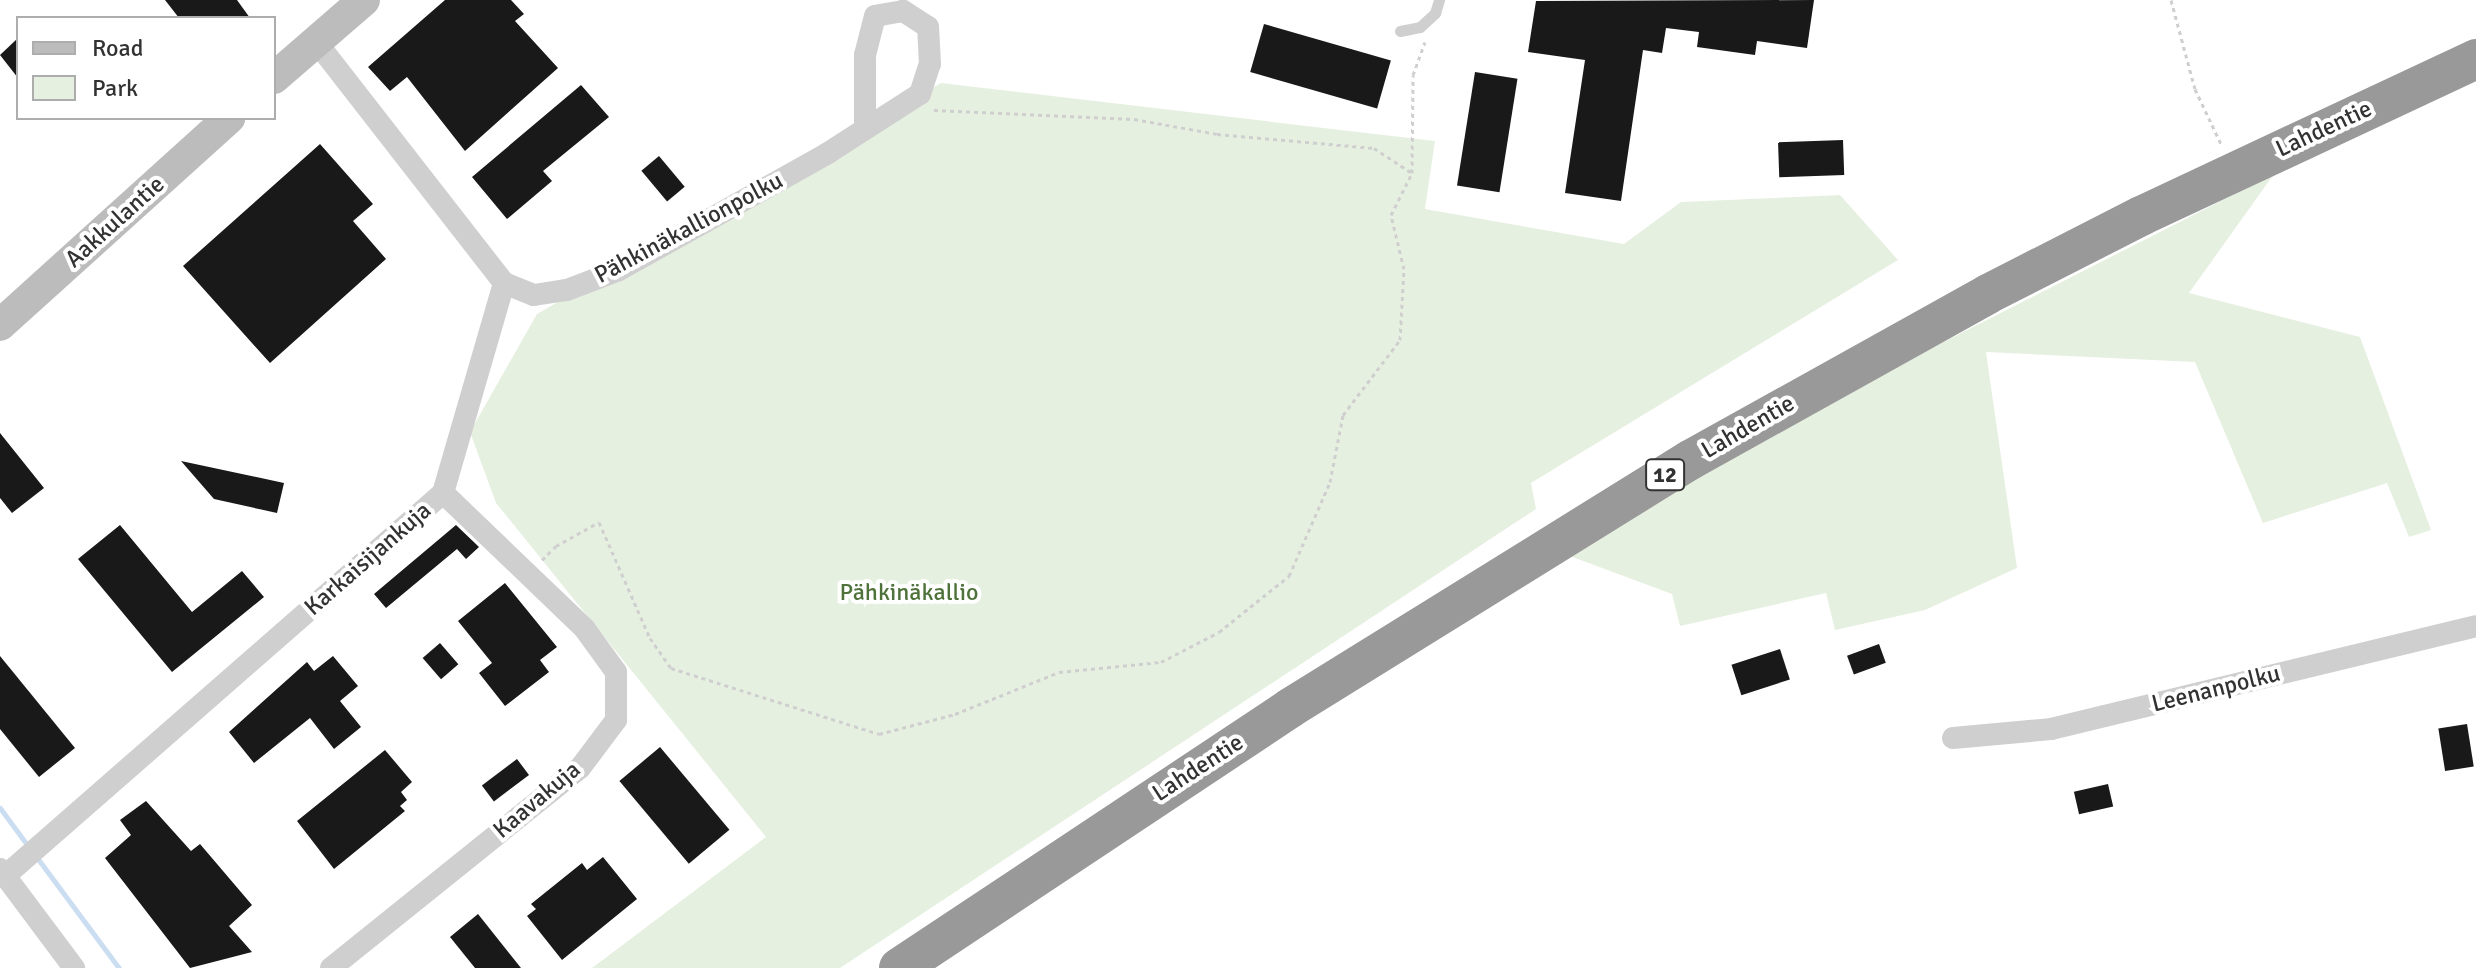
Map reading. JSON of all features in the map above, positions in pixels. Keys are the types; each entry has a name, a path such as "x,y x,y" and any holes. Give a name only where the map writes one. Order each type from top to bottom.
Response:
{"highway":[{"name":"Lahdentie","path":"899,968 1290,708 1690,460 2099,237 2476,59"}],"street":[{"path":"276,76 349,5"},
{"name":"Pähkinäkallionpolku","path":"504,283 534,295 567,290 619,270 865,128 920,94 930,64 928,27 903,11 875,16 865,55 865,128"},
{"path":"315,40 504,283"},
{"name":"Aakkulantie","path":"0,325 227,120"},
{"name":"Karkaisijankuja","path":"2,872 443,493 504,283"},
{"name":"Kaavakuja","path":"331,968 580,768 616,720 616,672 584,628 443,493"},
{"name":"Leenanpolku","path":"1953,738 2051,729 2476,626"},
{"path":"2,872 74,968"}],"lane":[{"path":"1400,31 1420,27 1435,13 1439,0"}],"path":[{"path":"2171,0 2195,89 2222,146"},
{"path":"528,575 556,546 599,522 650,638 671,668 879,734 955,714 1059,672 1161,662 1219,632 1289,576 1330,482 1343,415 1400,340 1404,269 1391,215 1412,173 1413,75 1435,13"},
{"path":"904,104 983,115 1134,119 1217,134 1374,148 1412,173"}],"green space":[{"name":"Pähkinäkallio","path":"941,83 1435,141 1425,209 1624,244 1681,202 1840,195 1898,260 1531,483 1536,509 840,968 592,968 766,837 496,503 470,432 537,314"},
{"path":"2274,174 2189,293 2360,337 2431,530 2409,537 2387,483 2263,523 2195,362 1986,352 2017,568 1925,610 1835,630 1826,593 1680,626 1672,594 1559,552 1916,356"}],"building":[{"path":"165,0 237,0 249,16 177,16"},
{"path":"445,0 511,0 524,14 515,21 558,68 465,151 407,77 390,91 368,67"},
{"path":"1814,0 1807,48 1757,41 1755,55 1697,47 1699,32 1666,28 1662,53 1643,50 1621,201 1565,193 1585,60 1528,52 1536,1"},
{"path":"1264,24 1391,60 1377,108 1250,72"},
{"path":"16,40 16,75 0,55"},
{"path":"1475,72 1517,79 1499,192 1457,186"},
{"path":"581,85 609,117 543,171 552,181 507,219 472,177"},
{"path":"1843,140 1844,175 1779,177 1778,142"},
{"path":"320,144 373,204 353,221 386,259 270,363 183,266"},
{"path":"659,156 685,187 667,201 641,171"},
{"path":"0,433 44,488 12,513 0,498"},
{"path":"181,461 284,483 277,513 214,499"},
{"path":"120,525 192,612 242,571 264,597 172,672 78,559"},
{"path":"456,525 479,547 466,559 457,549 386,608 374,594"},
{"path":"505,583 557,647 540,660 549,672 505,706 479,673 492,663 458,621"},
{"path":"440,643 458,664 441,679 423,658"},
{"path":"1879,644 1886,663 1854,674 1847,656"},
{"path":"1780,649 1790,679 1741,695 1731,665"},
{"path":"0,656 75,748 39,777 0,729"},
{"path":"333,656 358,686 340,701 361,727 334,749 310,718 254,763 229,732 307,662 314,671"},
{"path":"2467,724 2474,766 2445,771 2438,729"},
{"path":"660,747 729,830 689,864 619,781"},
{"path":"385,750 412,782 401,792 407,800 400,806 405,811 334,869 297,821"},
{"path":"517,759 529,775 494,801 482,785"},
{"path":"2108,784 2113,806 2079,814 2074,792"},
{"path":"146,801 191,851 200,844 252,905 229,926 252,952 190,968 105,858 131,835 120,820"},
{"path":"603,857 637,899 562,960 527,916 536,909 531,904 582,863 587,870"},
{"path":"478,914 521,968 475,968 450,937"}],"waterway":[{"path":"0,808 25,842"},
{"path":"35,855 119,968"}]}
